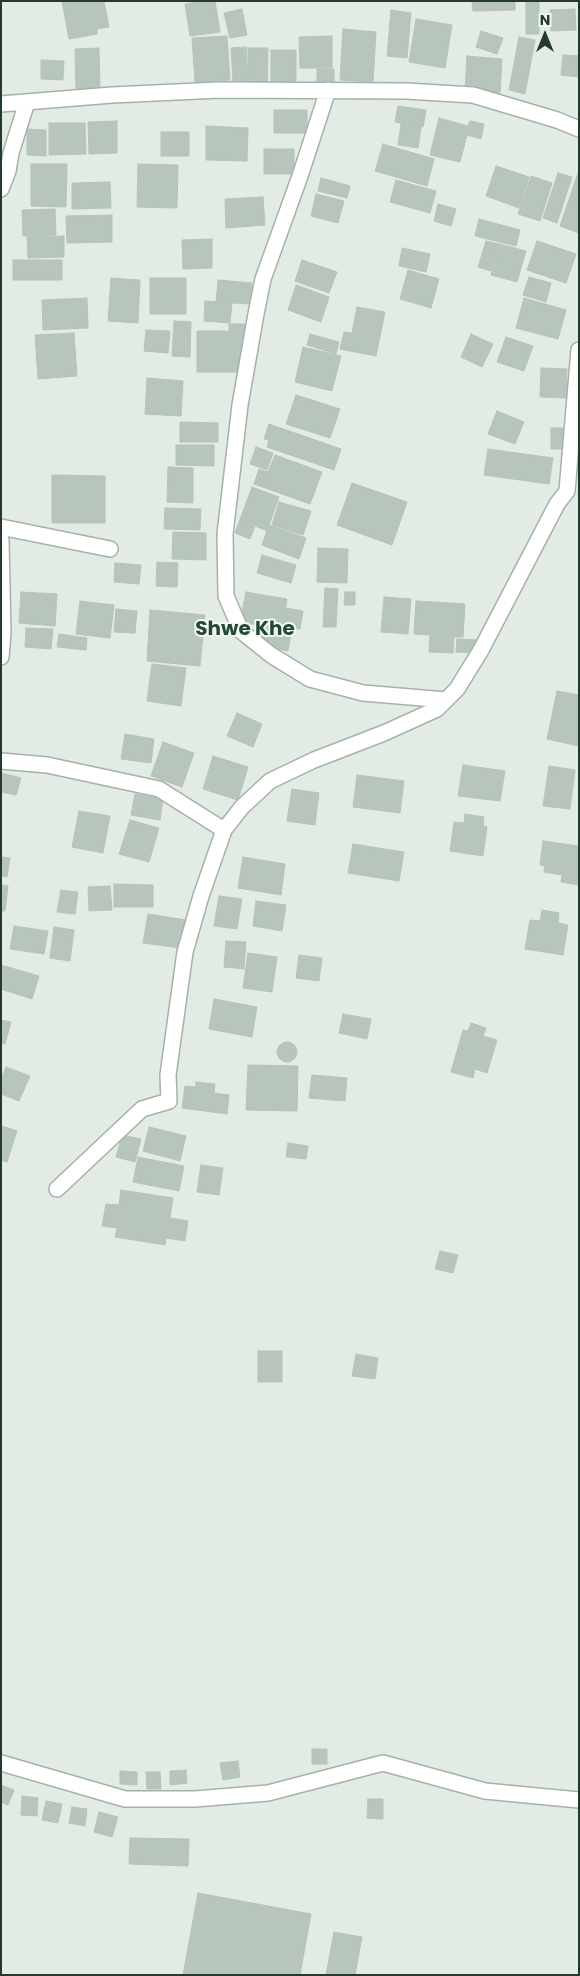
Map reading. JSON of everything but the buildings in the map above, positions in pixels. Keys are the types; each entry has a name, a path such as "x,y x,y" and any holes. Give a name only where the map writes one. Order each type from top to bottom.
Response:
{"street":[{"path":"1,104 112,94 220,90 328,90 473,94 557,120 579,129"},
{"path":"328,90 263,279 240,405 225,534 226,596 241,631 271,655 310,679 363,692 446,700"},
{"path":"1,189 8,171 11,153 27,102"},
{"path":"57,1189 142,1109 169,1101 168,1075 185,952 201,896 224,830 242,806 270,781 314,760 384,733 437,709 457,689 480,650 556,504 573,490 579,350"},
{"path":"1,527 110,549"},
{"path":"1,540 1,656"},
{"path":"1,761 47,765 159,789 224,830"},
{"path":"1,1763 125,1799 195,1799 268,1793 383,1763 485,1791 579,1800"}],"district":[{"name":"Shwe Khe","path":"245,630"}]}
